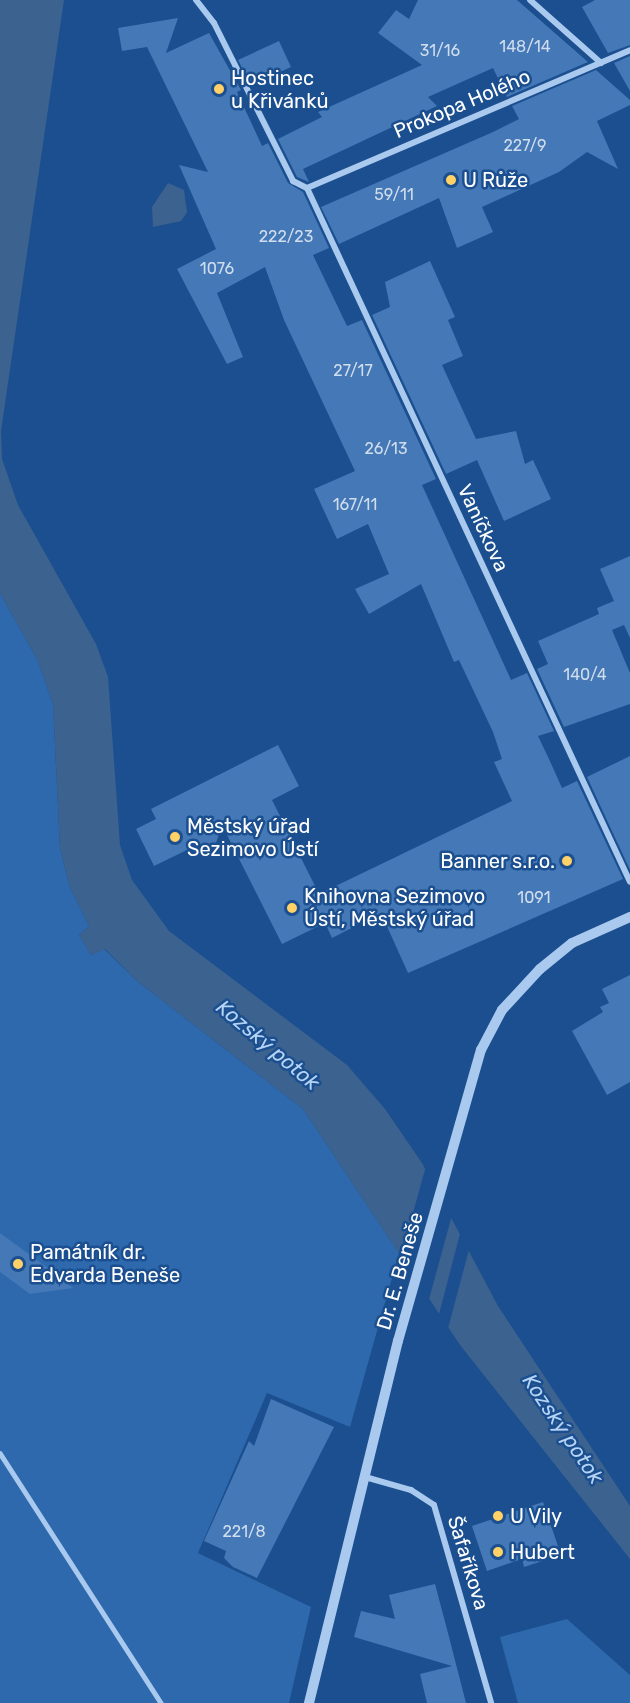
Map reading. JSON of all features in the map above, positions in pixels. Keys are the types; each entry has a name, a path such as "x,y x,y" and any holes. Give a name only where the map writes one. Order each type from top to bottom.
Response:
{"street":[{"path":"196,0 214,23 293,181 307,188"},
{"path":"530,0 601,63"},
{"name":"Prokopa Holého","path":"307,188 630,50"},
{"name":"Vaníčkova","path":"307,188 630,882"},
{"name":"Dr. E. Beneše","path":"309,1703 398,1341 474,1070 502,1010 572,943 630,917"},
{"name":"Šafaříkova","path":"365,1477 411,1490 434,1506 491,1703"}],"lane":[{"path":"0,1453 161,1703"}],"shaded area":[{"path":"0,593 38,661 53,704 60,848 69,885 89,926 79,935 91,955 104,949 137,981 303,1109 399,1253 350,1427 267,1393 198,1553 311,1607 289,1703 0,1703"},
{"path":"567,1619 630,1675 630,1703 518,1703 500,1637"}],"water":[{"name":"Kozský potok","path":"0,0 64,0 1,431 2,459 18,505 96,644 108,677 120,845 132,880 169,931 347,1065 385,1109 422,1163 498,1306 630,1506 630,1559 460,1345 303,1109 137,981 105,949 91,955 79,935 89,926 69,885 60,848 53,704 38,661 0,593"},
{"path":"168,183 184,190 187,212 181,221 153,227 152,207"}],"pier":[{"path":"426,1166 452,1215 428,1303 400,1260"},
{"path":"461,1230 470,1246 447,1332 438,1318"}],"building":[{"path":"418,0 517,0 588,62 507,97 493,68 428,97 437,106 303,169 309,182 297,177 278,139 322,117 318,112 422,65 378,33 396,10 409,19"},
{"path":"595,0 630,0 630,45 608,53 582,7"},
{"path":"178,18 166,53 209,33 241,90 237,92 262,146 268,143 288,183 303,192 329,248 313,255 347,326 362,320 436,479 422,485 511,680 527,673 554,731 538,736 562,788 577,781 623,879 408,973 381,913 332,938 325,923 282,944 222,825 211,858 187,850 154,866 136,829 156,819 151,809 278,745 299,786 272,800 319,894 512,801 494,762 502,759 493,732 459,660 454,662 421,584 369,614 355,589 389,574 368,524 337,539 314,489 355,471 284,320 265,267 217,293 243,357 227,364 177,269 216,249 179,165 208,172 147,47 122,51 118,28"},
{"path":"279,41 291,67 251,85 238,60"},
{"path":"630,56 630,91 614,63"},
{"path":"596,70 630,100 630,105 597,121 618,169 587,152 559,172 482,207 493,232 457,248 439,198 339,244 321,207 493,132 519,119 512,106"},
{"path":"430,261 455,317 448,320 463,356 442,365 476,439 516,431 525,464 533,460 551,499 504,521 477,460 446,474 372,315 390,307 385,282"},
{"path":"630,556 630,638 624,625 612,630 630,673 630,704 564,727 537,669 548,664 538,641 599,614 597,608 614,601 600,569"},
{"path":"630,756 630,870 587,777"},
{"path":"630,975 630,1082 607,1095 572,1031 603,1012 600,1007 609,1003 602,989"},
{"name":"Památník dr. Edvarda Beneše","path":"0,1233 73,1288 30,1294 0,1272"},
{"path":"271,1399 334,1427 257,1578 233,1567 224,1558 226,1551 204,1541 249,1441 254,1446"},
{"path":"543,1502 561,1555 524,1567 522,1559 487,1571 472,1526"},
{"path":"435,1584 466,1703 427,1703 420,1674 452,1666 354,1637 361,1611 395,1619 389,1595"}],"place":[{"name":"Hostinec u Křivánků","path":"219,89"},
{"name":"U Růže","path":"451,180"},
{"name":"Městský úřad Sezimovo Ústí","path":"175,837"},
{"name":"Banner s.r.o.","path":"567,861"},
{"name":"Knihovna Sezimovo Ústí, Městský úřad","path":"292,908"},
{"name":"Památník dr. Edvarda Beneše","path":"18,1264"},
{"name":"U Vily","path":"498,1516"},
{"name":"Hubert","path":"498,1552"}]}
